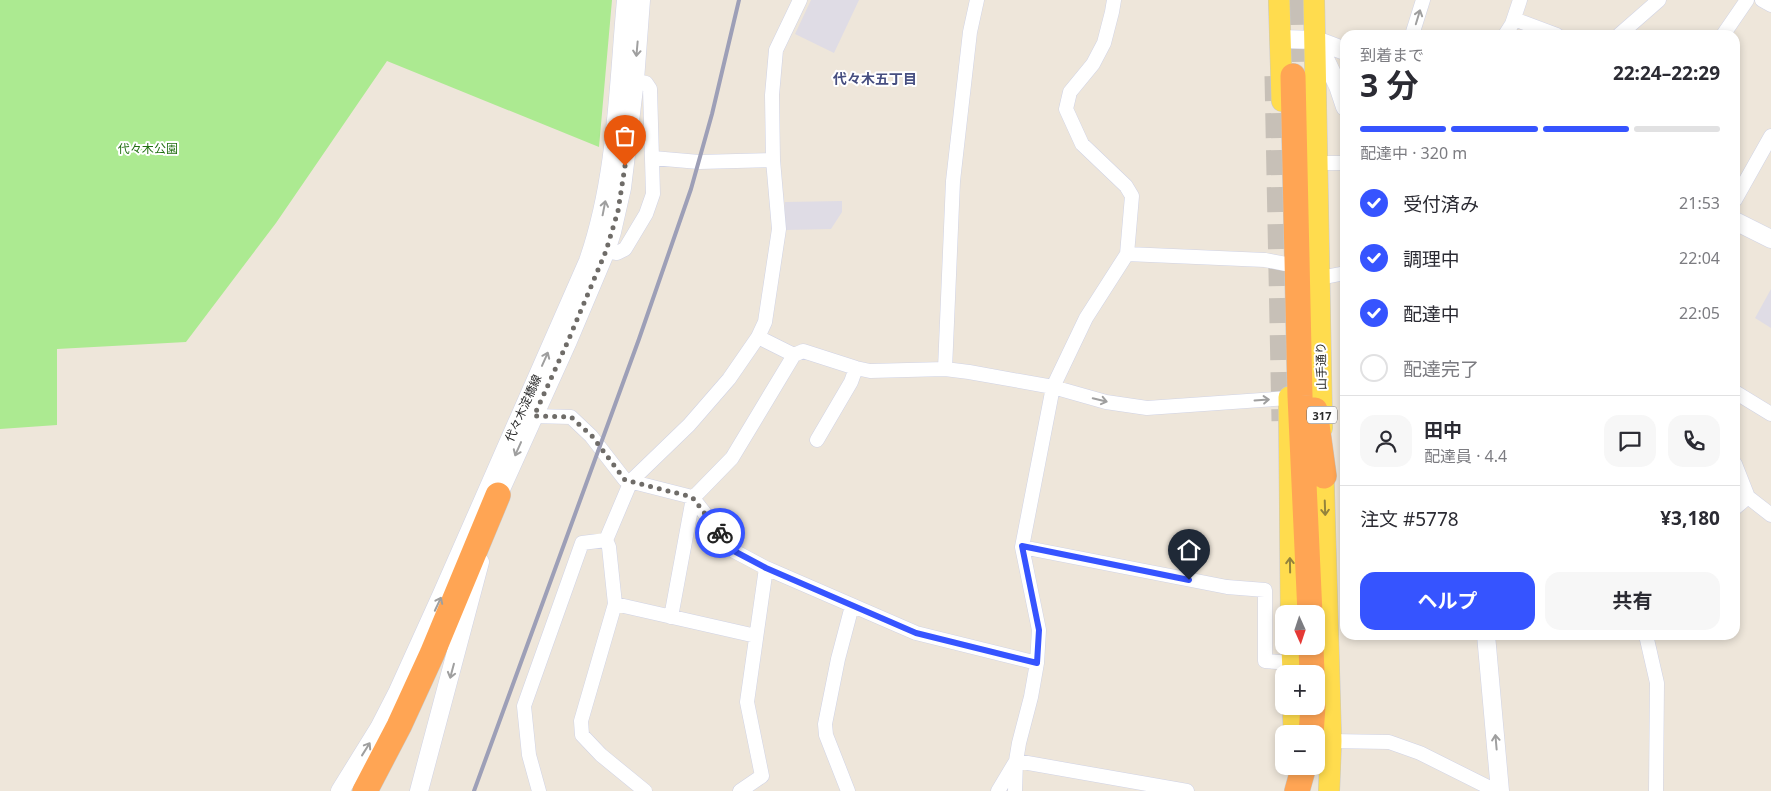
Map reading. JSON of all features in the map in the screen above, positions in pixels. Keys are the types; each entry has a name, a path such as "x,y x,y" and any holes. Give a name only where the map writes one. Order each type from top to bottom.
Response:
{"highway":[{"path":"1310,605 1300,396 1299,75 1310,339 1314,403 1324,476"},
{"path":"365,791 432,654 498,495"},
{"path":"1295,791 1301,775"}],"main road":[{"name":"317","path":"1279,0 1286,264 1291,605"},
{"name":"山手通り","path":"1314,0 1324,476 1321,725"},
{"name":"山手通り","path":"1325,764 1329,791"},
{"path":"1294,775 1295,791"}],"street":[{"name":"代々木淀橋線","path":"419,791 498,495 568,341 606,251 618,211 622,188 627,79 626,0"},
{"name":"代々木淀橋線","path":"340,791 379,728 398,691 588,261 602,216 608,187 641,0"},
{"path":"645,791 602,755 582,735 581,721 615,604 609,547 606,540 630,481 689,425 729,378 758,337 766,314 779,229 773,160 772,95 776,50 800,0"},
{"path":"945,369 953,181 970,32 977,0"},
{"path":"1015,791 1016,761 1037,663 1039,630 1022,546 1053,387 1086,318 1127,254 1132,196 1126,186 1079,140 1066,109 1070,92 1093,64 1104,43 1114,0"},
{"path":"1414,30 1423,0"},
{"path":"1508,30 1514,19 1520,0"},
{"path":"1625,30 1659,0"},
{"path":"1726,30 1747,0"},
{"path":"1762,0 1771,5"},
{"path":"1514,19 1544,30"},
{"path":"1280,39 1316,40 1340,49"},
{"path":"1316,40 1340,92"},
{"path":"606,251 617,253 625,249 646,214 654,194 650,89 646,83 627,79"},
{"path":"1740,191 1771,136"},
{"path":"653,158 699,162 773,160"},
{"path":"1318,163 1340,163"},
{"path":"1740,224 1771,239"},
{"path":"1127,254 1265,260 1286,264"},
{"path":"1320,278 1340,274"},
{"path":"758,337 794,355"},
{"path":"671,616 693,498 732,458 794,355 804,351 870,371 945,369 969,372 1053,387 1106,402 1146,408 1288,398"},
{"path":"817,440 851,382 856,368"},
{"path":"1740,395 1771,414"},
{"path":"534,416 571,417 592,436 625,480 693,498 734,551 766,568 916,633 1037,663"},
{"path":"1740,477 1748,497 1771,515"},
{"path":"1740,504 1748,497"},
{"path":"539,791 529,756 524,706 582,543 606,540"},
{"path":"1022,546 1227,587 1265,590 1265,661 1297,664"},
{"path":"740,791 762,776 747,702 766,568"},
{"path":"615,604 756,636"},
{"path":"848,791 826,736 825,724 838,659 852,606"},
{"path":"1486,640 1498,791"},
{"path":"1647,640 1657,683 1656,791"},
{"path":"1325,737 1389,742 1420,753 1498,791"},
{"path":"998,791 1016,761"},
{"path":"1016,761 1187,791"}],"shaded area":[{"path":"811,0 859,0 834,53 795,34"},
{"path":"842,201 842,212 831,229 785,230 785,202"},
{"path":"1771,289 1771,328 1755,318"}],"green space":[{"name":"代々木公園","path":"0,0 612,0 599,147 387,61 276,223 186,342 57,349 57,425 0,429"}],"tunnel":[{"path":"1291,0 1293,76"},
{"path":"1277,76 1284,421"}],"railway":[{"path":"474,791 639,339 691,189 712,114 739,0"}],"way so far":[{"path":"625,166 618,211 606,251 534,416 565,415 571,417 592,436 625,480 692,497 720,533"}],"district":[{"name":"代々木五丁目","path":"875,78"}],"route":[{"path":"720,533 734,551 766,568 916,633 1037,663 1039,630 1022,546 1189,580"}]}
